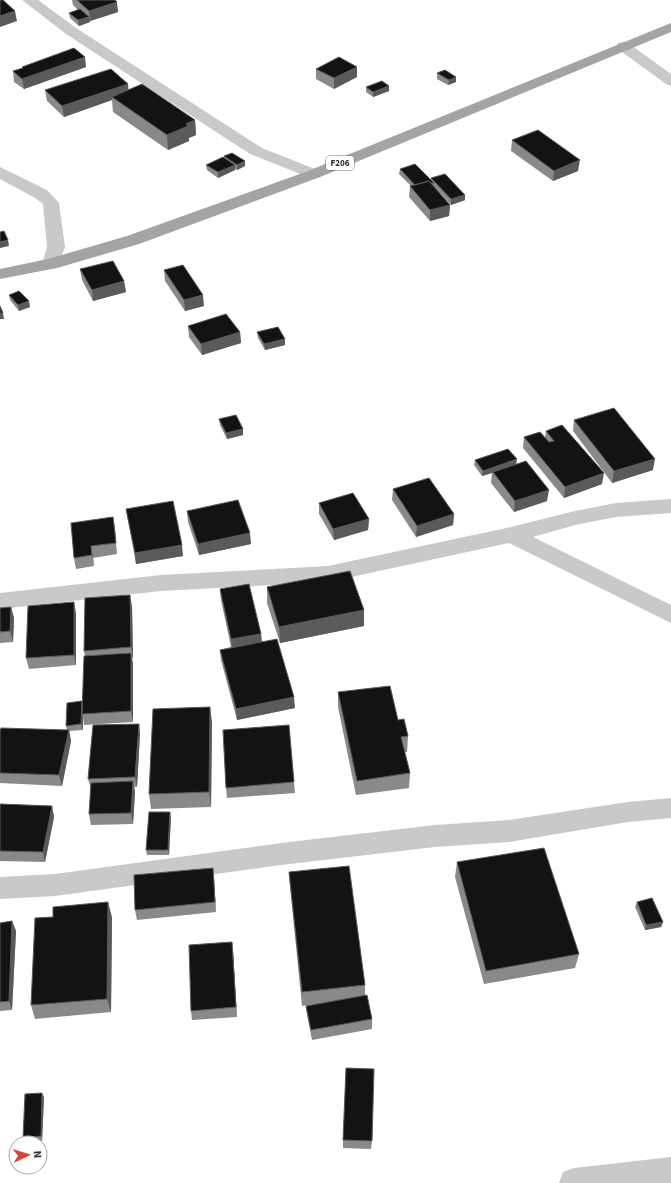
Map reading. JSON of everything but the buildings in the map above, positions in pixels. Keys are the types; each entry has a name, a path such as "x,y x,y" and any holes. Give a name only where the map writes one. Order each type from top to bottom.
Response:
{"main road":[{"name":"F206","path":"0,274 52,264 133,240 314,174 671,27"}],"street":[{"path":"29,0 71,31 256,151 314,174"},
{"path":"623,46 671,81"},
{"path":"0,172 41,194 51,203 56,247 52,264"},
{"path":"0,601 161,583 249,577 328,574 511,534 575,518 616,510 671,506"},
{"path":"511,534 671,615"},
{"path":"0,888 55,884 281,854 435,836 509,831 628,812 671,808"},
{"path":"574,1183 671,1172"}]}
